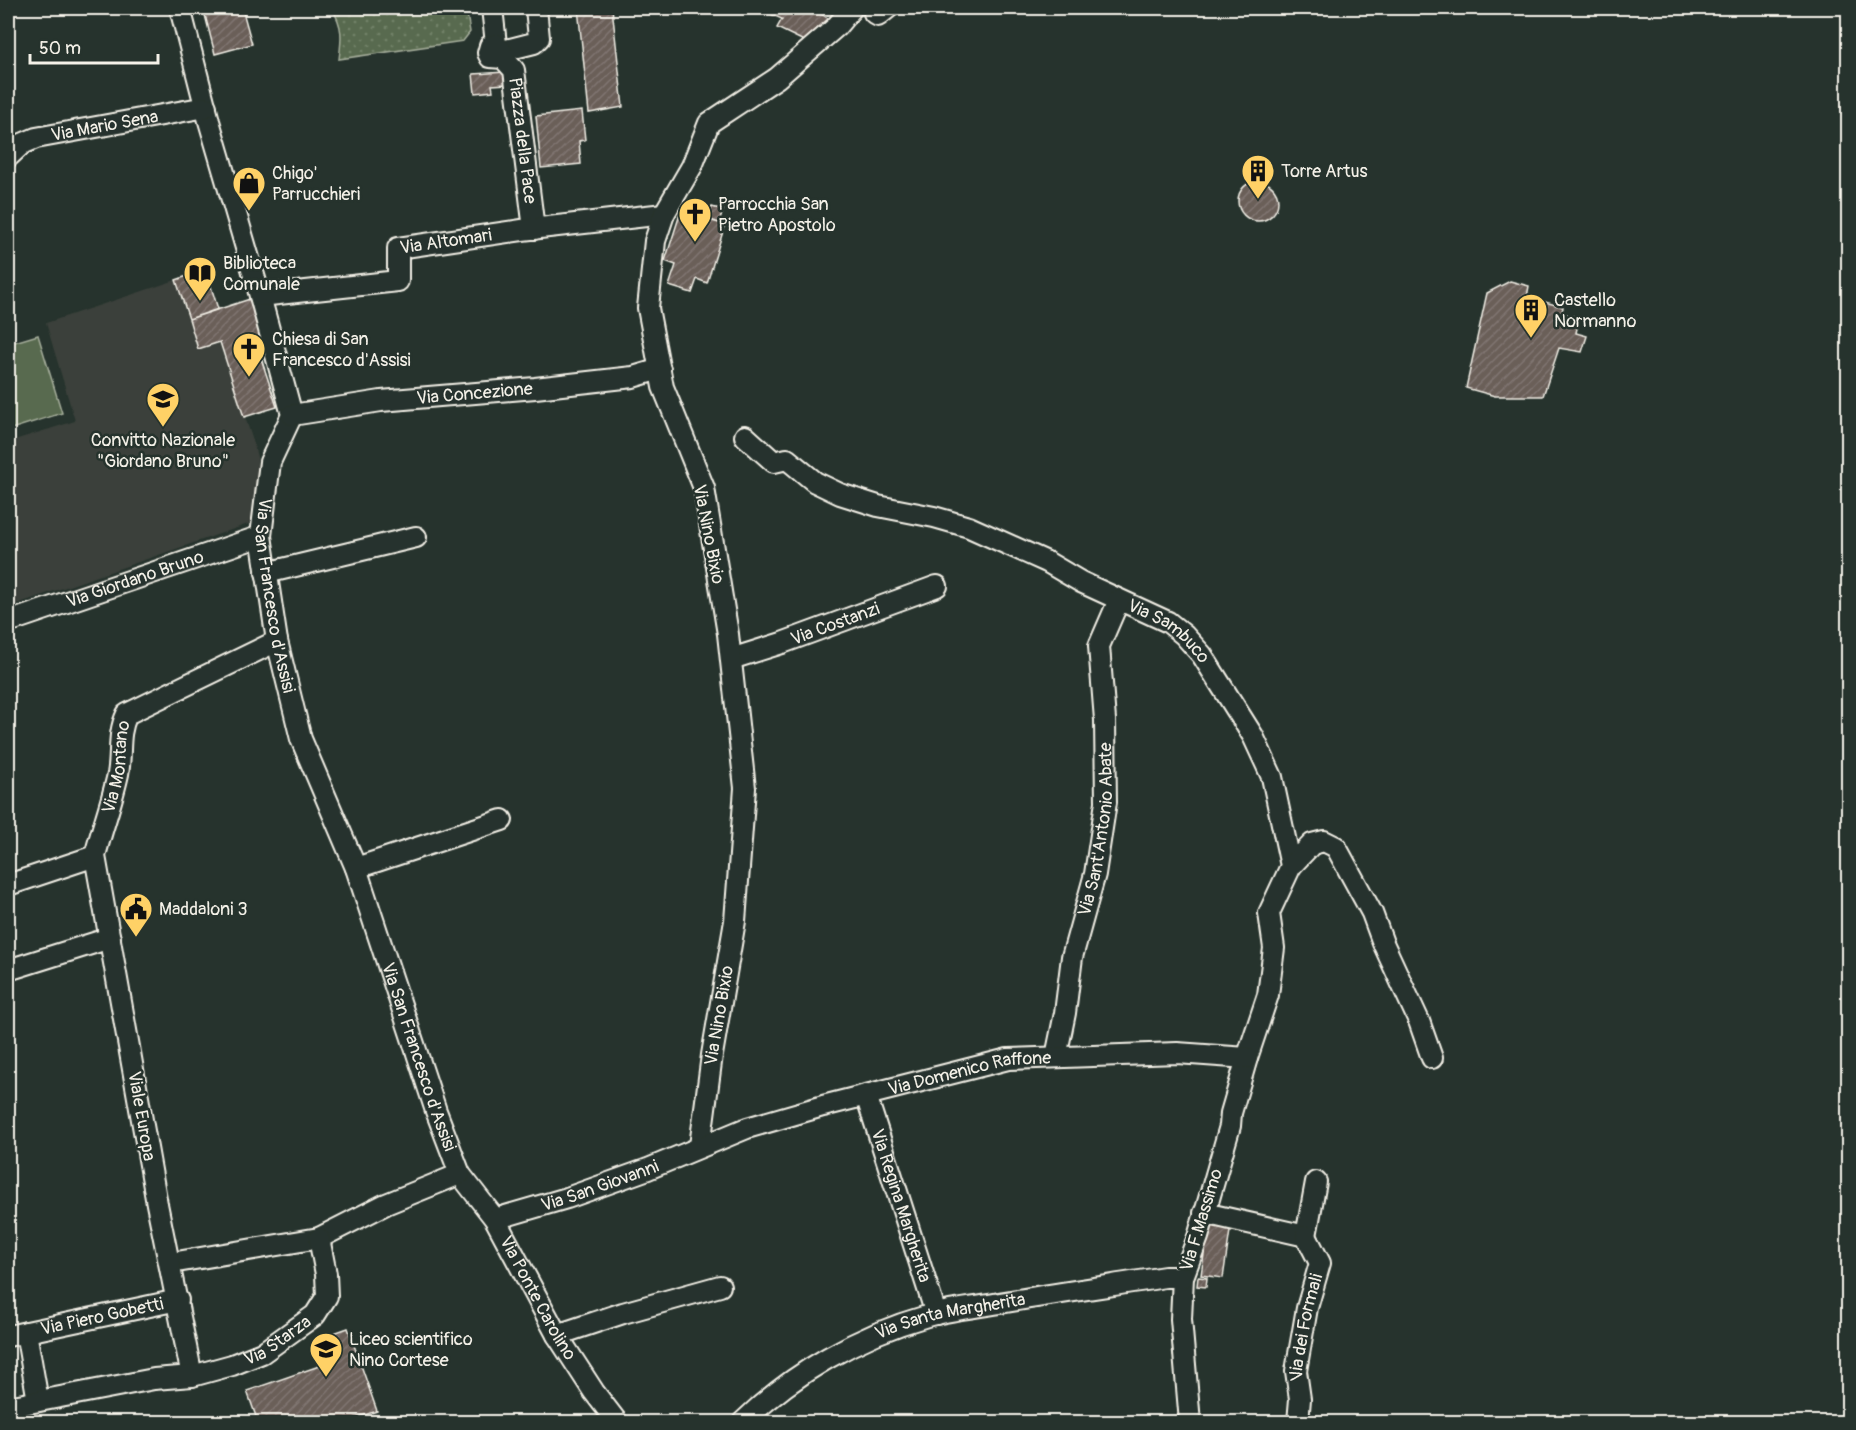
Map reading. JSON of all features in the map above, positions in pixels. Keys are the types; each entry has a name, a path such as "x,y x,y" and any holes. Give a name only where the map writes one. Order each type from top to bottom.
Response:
{"street":[{"path":"180,8 291,415"},
{"name":"Piazza della Pace","path":"492,8 499,51 514,70 534,229"},
{"path":"499,51 534,43 539,38 536,8"},
{"name":"Via Nino Bixio","path":"700,1146 712,1055 735,921 745,788 731,659 704,488 663,387 648,308 655,241 664,214 692,166 709,123 777,78 836,27 852,8"},
{"path":"876,8 874,13 878,16 888,8"},
{"name":"Via Mario Sena","path":"8,157 22,144 36,138 206,107"},
{"name":"Via Altomari","path":"260,296 398,281 398,248 664,214"},
{"name":"Via Concezione","path":"291,415 381,401 633,377 660,369"},
{"name":"Via San Francesco d'Assisi","path":"291,415 270,462 261,536 277,641 301,739 356,868 436,1111 460,1174"},
{"name":"Via Sambuco","path":"745,436 774,462 787,459 815,482 840,494 878,506 934,517 969,527 1047,562 1081,582 1168,622 1184,635 1202,655 1252,736 1272,777 1291,866"},
{"name":"Via Giordano Bruno","path":"8,622 261,536"},
{"path":"267,573 416,537"},
{"name":"Via Costanzi","path":"731,659 782,643 937,586"},
{"name":"Via Sant'Antonio Abate","path":"1056,1057 1065,1013 1072,957 1095,874 1106,802 1105,720 1099,646 1119,600"},
{"name":"Via Montano","path":"95,856 119,770 121,727 127,714 277,641"},
{"path":"356,868 502,820"},
{"path":"1247,1058 1268,995 1272,970 1274,948 1269,913 1291,866 1312,844 1324,841 1336,847 1372,913 1383,943 1419,1021 1432,1058"},
{"path":"8,885 95,856"},
{"name":"Viale Europa","path":"95,856 158,1204 192,1376"},
{"path":"8,970 110,938"},
{"name":"Via Domenico Raffone","path":"700,1146 747,1128 1008,1059 1177,1053 1247,1058"},
{"name":"Via F.Massimo","path":"1190,1422 1181,1318 1183,1277 1198,1237 1247,1058"},
{"name":"Via Regina Margherita","path":"866,1095 936,1314"},
{"name":"Via San Giovanni","path":"495,1219 638,1173 700,1146"},
{"path":"171,1263 319,1238 386,1204 460,1174"},
{"name":"Via Ponte Carolino","path":"460,1174 495,1219 557,1335 594,1392 617,1422"},
{"path":"1204,1213 1306,1236 1316,1182"},
{"name":"Via dei Formali","path":"1298,1422 1300,1399 1296,1371 1307,1308 1320,1263 1306,1236"},
{"name":"Via Starza","path":"8,1407 154,1379 192,1376 232,1365 262,1353 315,1315 327,1296 326,1274 319,1238"},
{"name":"Via Santa Margherita","path":"743,1422 768,1398 807,1371 872,1336 936,1314 1050,1294 1165,1277 1183,1277"},
{"path":"557,1335 623,1313 720,1286"},
{"name":"Via Piero Gobetti","path":"38,1401 16,1334 178,1300"}],"shaded area":[{"name":"Convitto Nazionale \"Giordano Bruno\"","path":"176,280 198,349 220,342 253,441 263,481 257,521 8,607 8,442 75,421 46,323"}],"green space":[{"path":"332,8 466,8 470,32 463,41 339,59 341,32"},
{"path":"38,335 62,413 8,430 8,344"}],"building":[{"path":"213,8 242,8 252,44 215,54 205,15 214,12"},
{"path":"578,8 612,8 623,107 589,113"},
{"path":"757,8 815,8 831,20 806,42 777,28 782,19"},
{"path":"506,72 507,84 492,85 493,91 475,93 473,74"},
{"path":"582,111 585,140 579,141 581,164 541,168 536,116"},
{"name":"Torre Artus","path":"1258,181 1266,182 1272,187 1277,193 1277,209 1272,215 1266,220 1258,221 1250,220 1244,215 1239,209 1238,201 1239,193 1244,187 1250,182"},
{"path":"712,207 723,210 719,223 708,219"},
{"name":"Parrocchia San Pietro Apostolo","path":"681,211 725,225 707,283 697,279 692,293 669,286 676,265 665,261"},
{"name":"Biblioteca Comunale","path":"190,275 192,283 208,277 218,309 189,319 176,280"},
{"name":"Castello Normanno","path":"1510,281 1529,286 1527,297 1563,307 1562,313 1579,318 1576,333 1587,336 1582,352 1559,348 1543,396 1495,396 1466,388 1487,293"},
{"name":"Chiesa di San Francesco d'Assisi","path":"250,299 265,347 258,349 277,407 244,417 220,342 198,349 189,319"},
{"path":"1209,1221 1231,1224 1223,1278 1201,1275"},
{"path":"1198,1277 1207,1278 1206,1287 1197,1286"},
{"name":"Liceo scientifico Nino Cortese","path":"348,1328 377,1411 344,1422 330,1422 328,1419 318,1422 258,1422 247,1391 325,1364 317,1339"}],"place":[{"name":"Torre Artus","path":"1258,200"},
{"name":"Chigo' Parrucchieri","path":"249,212"},
{"name":"Parrocchia San Pietro Apostolo","path":"695,243"},
{"name":"Biblioteca Comunale","path":"200,302"},
{"name":"Castello Normanno","path":"1531,339"},
{"name":"Chiesa di San Francesco d'Assisi","path":"249,378"},
{"name":"Convitto Nazionale \"Giordano Bruno\"","path":"163,428"},
{"name":"Maddaloni 3","path":"136,938"},
{"name":"Liceo scientifico Nino Cortese","path":"326,1378"}]}
